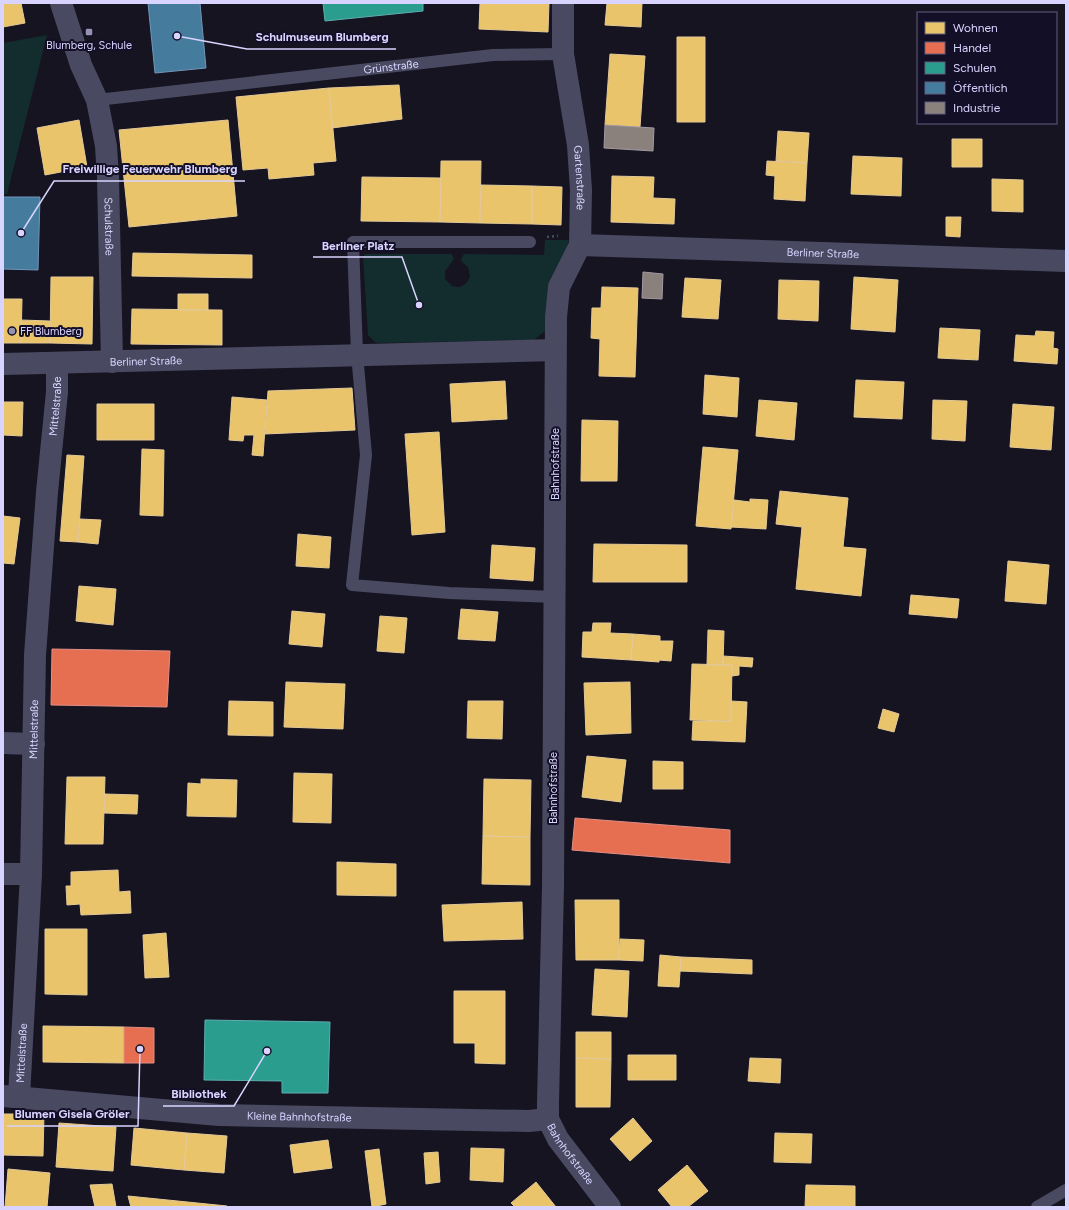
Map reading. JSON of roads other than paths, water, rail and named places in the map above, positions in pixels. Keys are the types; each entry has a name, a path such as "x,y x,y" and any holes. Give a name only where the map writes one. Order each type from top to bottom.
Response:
{"street":[{"name":"Schulstraße","path":"60,3 82,65 97,100 106,146 112,362"},
{"name":"Gartenstraße","path":"556,350 559,287 580,245 581,190 578,145 570,89 563,54 563,3"},
{"name":"Berliner Straße","path":"580,245 1066,261"},
{"name":"Berliner Straße","path":"3,364 290,358 357,354 556,350"},
{"name":"Bahnhofstraße","path":"556,350 553,878 548,1119 558,1139 610,1207"},
{"name":"Mittelstraße","path":"11,1097 31,874 35,655 47,492 57,392 57,363"},
{"path":"3,743 34,744"},
{"path":"3,874 31,874"},
{"name":"Kleine Bahnhofstraße","path":"11,1097 219,1115 529,1121 548,1119"}],"lane":[{"name":"Grünstraße","path":"97,100 493,55 563,54"},
{"path":"530,242 353,242 357,354 366,455 352,585 449,593 555,597"},
{"path":"1037,1207 1066,1190"}],"place":[{"name":"Blumberg, Schule","path":"89,32"},
{"name":"Schulmuseum Blumberg","path":"177,36"},
{"name":"Freiwillige Feuerwehr Blumberg","path":"21,233"},
{"name":"Berliner Platz","path":"419,305"},
{"name":"FF Blumberg","path":"12,331"},
{"name":"Blumen Gisela Gröler","path":"140,1049"},
{"name":"Bibliothek","path":"267,1051"}]}
